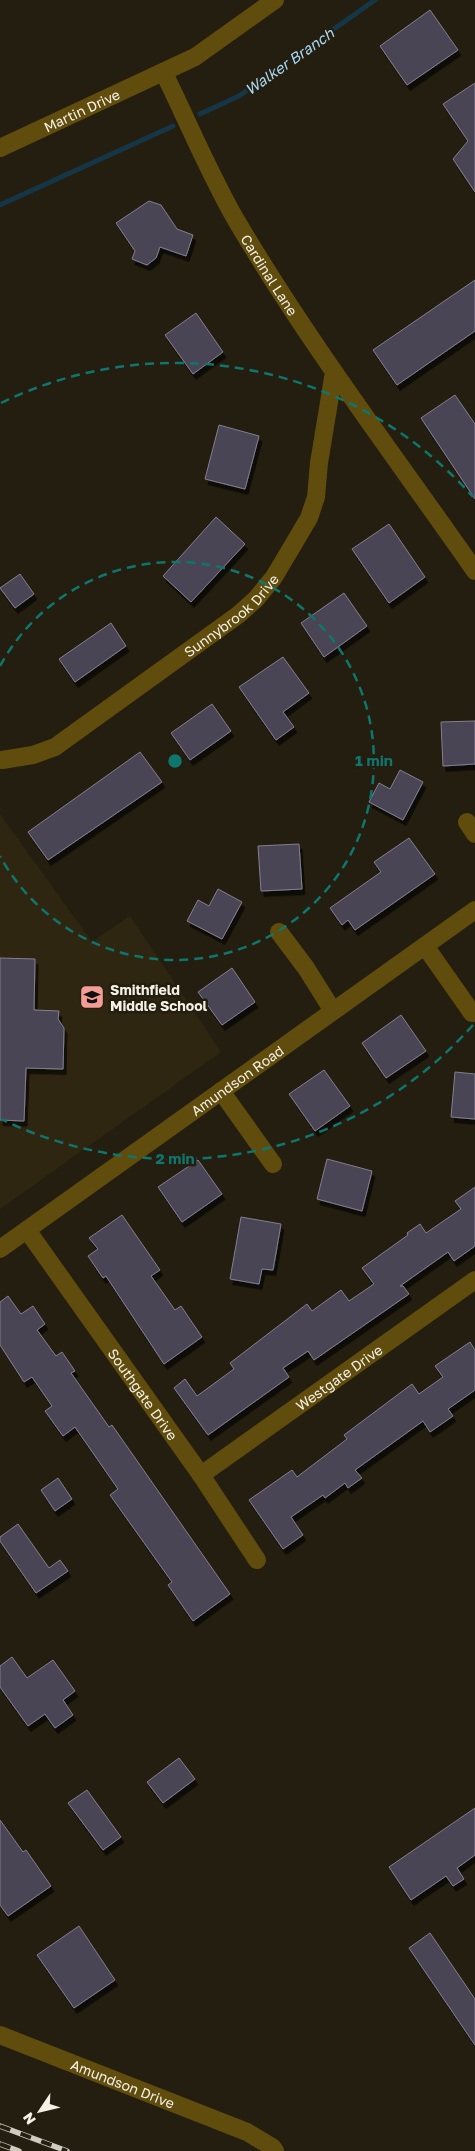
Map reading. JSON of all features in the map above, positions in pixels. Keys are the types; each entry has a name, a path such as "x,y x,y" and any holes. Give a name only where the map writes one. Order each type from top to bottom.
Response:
{"street":[{"path":"164,73 195,57 275,0"},
{"name":"Martin Drive","path":"0,148 164,73"},
{"name":"Cardinal Lane","path":"164,73 235,217 334,372 475,571"},
{"name":"Sunnybrook Drive","path":"2,760 33,755 56,747 238,615 256,599 274,577 310,518 316,497 319,464 334,372"},
{"name":"Amundson Road","path":"0,1249 475,910"},
{"path":"279,932 306,968 333,1012"},
{"path":"425,946 472,1013"},
{"path":"221,1091 273,1164"},
{"name":"Southgate Drive","path":"27,1230 201,1475 256,1560"},
{"name":"Westgate Drive","path":"201,1475 475,1280"},
{"name":"Amundson Drive","path":"0,2035 247,2132 272,2147 275,2151"},
{"path":"247,2132 257,2151"}],"shaded area":[{"name":"Smithfield Middle School","path":"0,814 92,942 130,916 221,1052 0,1209"}],"building":[{"path":"430,10 458,50 407,85 380,46"},
{"path":"475,83 475,192 453,159 468,141 443,104"},
{"path":"149,201 161,205 177,229 193,235 186,256 160,247 156,258 147,265 132,259 135,251 116,223"},
{"path":"475,280 475,331 397,385 373,350"},
{"path":"196,313 223,352 193,374 165,335"},
{"path":"455,395 475,424 475,499 421,418"},
{"path":"219,425 259,436 245,489 205,479"},
{"path":"216,517 245,544 191,602 163,576"},
{"path":"389,524 425,577 389,603 352,549"},
{"path":"20,574 34,594 15,608 0,588"},
{"path":"344,593 367,626 324,657 301,623"},
{"path":"111,623 126,646 75,682 59,659"},
{"path":"283,657 309,693 283,712 294,727 276,740 239,687"},
{"path":"212,704 231,731 190,760 171,733"},
{"path":"475,721 475,764 443,766 441,722"},
{"path":"140,752 162,782 48,860 28,832"},
{"path":"400,770 423,782 403,820 369,802 379,783 390,789"},
{"path":"409,838 435,874 355,930 348,920 342,925 330,908 381,872 374,862"},
{"path":"299,844 302,889 261,891 258,846"},
{"path":"218,889 242,902 222,939 187,921 198,900 209,906"},
{"path":"0,958 35,959 34,1010 59,1011 58,1019 64,1028 63,1069 26,1068 24,1121 0,1120"},
{"path":"232,968 255,1002 222,1025 198,992"},
{"path":"401,1015 426,1051 386,1078 362,1043"},
{"path":"324,1070 350,1106 315,1131 289,1094"},
{"path":"455,1072 475,1074 475,1119 451,1117"},
{"path":"327,1159 372,1171 362,1211 317,1199"},
{"path":"198,1160 222,1194 182,1222 158,1187"},
{"path":"475,1187 475,1246 454,1261 448,1252 400,1286 403,1286 409,1294 314,1360 308,1351 283,1368 289,1377 208,1435 174,1388 185,1379 197,1396 234,1369 230,1363 307,1304 312,1311 341,1290 349,1301 374,1284 362,1268 408,1235 407,1233 420,1224 426,1233 461,1209 455,1201"},
{"path":"122,1215 160,1270 151,1276 175,1310 181,1306 202,1337 164,1364 106,1276 103,1278 88,1256 98,1249 89,1238"},
{"path":"241,1217 281,1224 273,1270 262,1269 259,1284 230,1279"},
{"path":"8,1296 21,1314 33,1306 45,1324 37,1330 56,1356 62,1352 75,1371 71,1373 109,1427 112,1425 230,1594 193,1621 168,1585 172,1582 110,1495 118,1489 75,1427 63,1436 45,1411 52,1406 32,1377 24,1382 0,1345 0,1302"},
{"path":"470,1342 475,1350 475,1390 448,1409 453,1416 430,1432 423,1421 355,1470 362,1478 348,1488 345,1483 325,1498 323,1495 291,1517 303,1535 283,1549 249,1500 292,1470 297,1477 347,1439 344,1435 412,1384 419,1394 443,1377 435,1366"},
{"path":"58,1478 72,1499 55,1511 41,1490"},
{"path":"18,1524 49,1568 60,1560 68,1571 36,1593 0,1541 0,1537"},
{"path":"12,1657 27,1678 53,1660 75,1691 63,1700 73,1715 55,1728 45,1714 28,1726 0,1687 0,1666"},
{"path":"179,1758 195,1779 163,1803 147,1782"},
{"path":"87,1790 121,1837 103,1850 68,1803"},
{"path":"475,1808 475,1855 457,1868 464,1879 453,1886 446,1876 411,1900 389,1867"},
{"path":"0,1820 23,1852 26,1850 51,1886 8,1916 0,1905"},
{"path":"79,1926 115,1980 74,2008 37,1955"},
{"path":"430,1933 475,1999 475,2045 409,1948"}],"waterway":[{"name":"Walker Branch","path":"200,114 239,96 375,0"},
{"name":"Walker Branch","path":"0,205 173,126"}],"railway":[{"path":"0,2126 67,2151"},
{"path":"0,2144 19,2151"}],"place":[{"name":"Smithfield Middle School","path":"92,997"}]}
